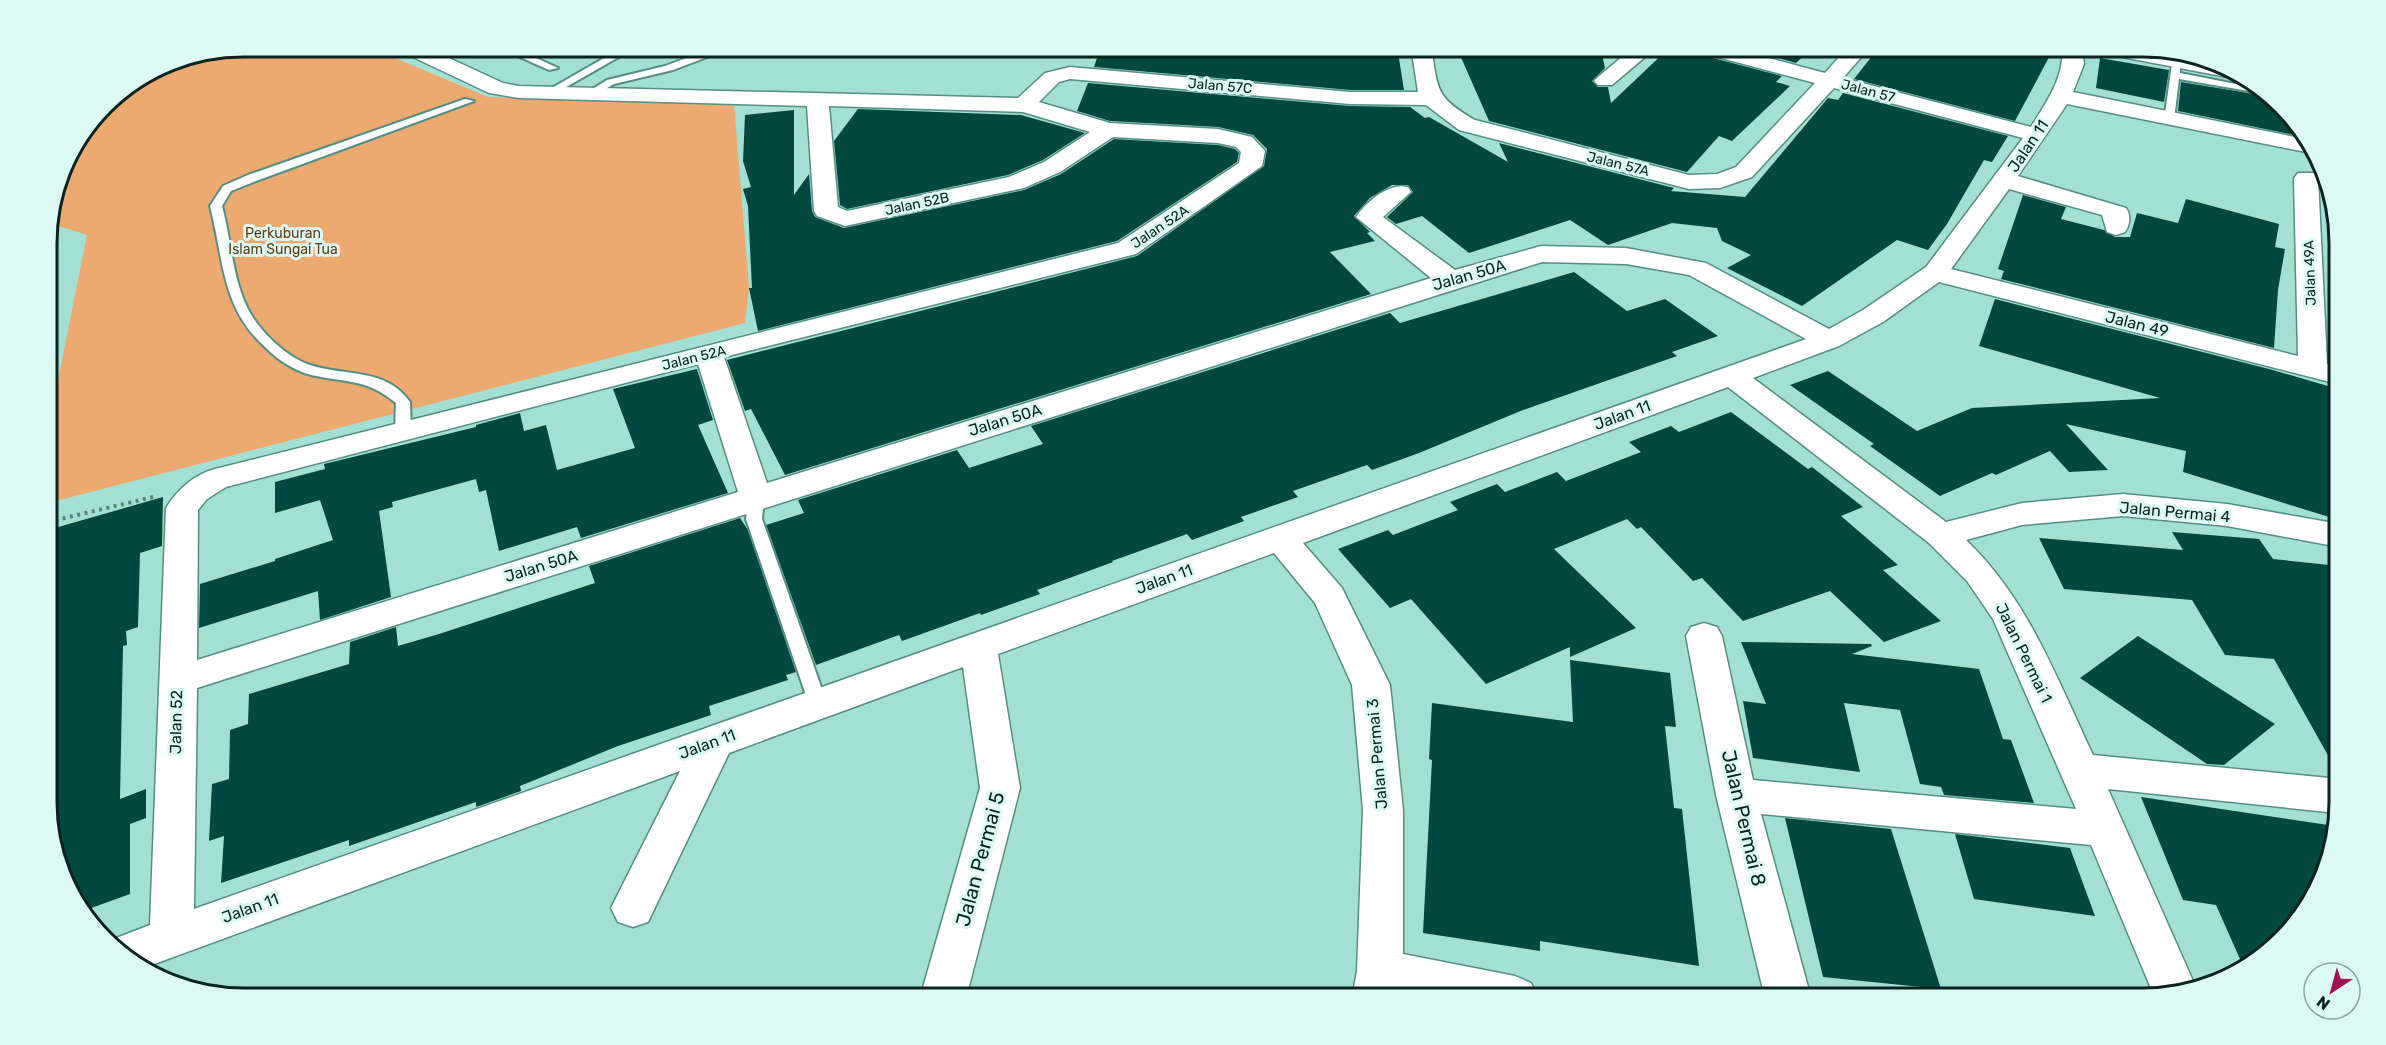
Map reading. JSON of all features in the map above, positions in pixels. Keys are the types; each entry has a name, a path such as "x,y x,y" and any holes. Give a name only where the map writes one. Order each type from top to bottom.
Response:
{"street":[{"name":"Jalan 52A","path":"189,499 215,479 840,319 1127,249 1250,166 1252,151 1244,142 1218,136 1108,130 1024,105 593,92 519,92 497,88 429,57"},
{"path":"1423,57 1429,99"},
{"path":"1605,81 1634,57"},
{"name":"Jalan 57","path":"1739,57 2037,135"},
{"name":"Jalan 57A","path":"1429,99 1467,125 1689,182 1720,181 1744,172 1852,57"},
{"name":"Jalan 11","path":"132,951 1829,340 1873,316 1935,273 2037,135 2061,96 2074,64 2073,57"},
{"path":"2136,57 2175,68 2213,71"},
{"name":"Jalan 57C","path":"1024,105 1052,77 1070,73 1350,98 1429,99"},
{"path":"2061,96 2301,145"},
{"name":"Jalan 52B","path":"817,98 826,211 845,219 1016,183 1052,166 1108,130"},
{"name":"Jalan 49A","path":"2306,178 2326,371"},
{"path":"2005,180 2110,210 2117,213 2116,227"},
{"path":"1399,192 1368,217 1451,280"},
{"name":"Jalan 50A","path":"177,680 1451,280 1541,254 1626,256 1697,270 1829,340"},
{"name":"Jalan 49","path":"1935,273 2326,371"},
{"path":"709,354 756,498"},
{"name":"Jalan Permai 1","path":"1732,376 1941,535 1979,572 2009,615 2080,770 2172,985"},
{"name":"Jalan 52","path":"172,937 177,680 189,499"},
{"name":"Jalan Permai 4","path":"1941,535 2022,514 2123,506 2227,515 2329,534"},
{"name":"Jalan Permai 3","path":"1279,537 1330,597 1371,685 1383,810 1378,985"},
{"name":"Jalan Permai 8","path":"1704,636 1736,795 1785,988"},
{"name":"Jalan Permai 5","path":"946,988 1000,788 979,648"},
{"path":"633,908 715,741"},
{"path":"2080,770 2329,795"},
{"path":"1736,795 2104,830"},
{"path":"1378,985 1410,988"}],"lane":[{"path":"526,57 553,68"},
{"path":"550,92 613,57"},
{"path":"593,92 605,83 668,69 696,57"},
{"path":"2168,119 2175,68 2245,88"},
{"path":"403,430 403,402 388,388 371,378 300,369 257,335 241,313 234,293 224,231 216,206 227,189 252,178 469,101"},
{"path":"756,498 754,519 818,704"}],"path":[{"path":"57,520 161,495 189,499"}],"green space":[{"name":"Perkuburan Islam Sungai Tua","path":"393,57 488,97 734,104 749,288 745,323 57,501 57,385 87,235 58,226 63,195 71,172 95,130 120,103 150,82 195,63 219,59"}],"building":[{"path":"1097,57 1399,57 1404,90 1350,90 1094,67"},
{"path":"1461,57 1602,57 1605,68 1592,81 1598,87 1608,87 1611,103 1659,57 1709,57 1782,76 1776,82 1790,86 1732,141 1719,136 1687,172 1489,121"},
{"path":"1774,57 1802,57 1796,63"},
{"path":"1871,57 2049,57 2015,121 1854,79"},
{"path":"2100,58 2169,70 2164,102 2096,88"},
{"path":"2181,82 2254,94 2294,135 2178,111"},
{"path":"1088,83 1350,106 1410,107 1425,118 1429,117 1508,162 1499,143 1674,188 1671,191 1745,197 1828,98 1838,100 1843,93 2008,136 1992,162 1984,160 1947,224 1928,250 1897,240 1802,306 1727,268 1751,255 1722,241 1717,228 1672,223 1608,245 1570,220 1469,253 1422,216 1396,224 1387,217 1413,192 1408,185 1392,185 1370,198 1354,216 1370,232 1367,233 1375,241 1330,252 1371,294 785,475 751,409 745,411 727,360 1137,256 1264,166 1267,149 1253,135 1218,127 1110,121 1077,111"},
{"path":"858,109 1021,115 1085,133 1043,160 1008,175 847,209 840,205 834,141"},
{"path":"794,110 794,195 809,174 812,211 815,217 844,228 1024,190 1061,174 1114,139 1218,145 1235,149 1239,153 1237,162 1117,241 758,331 749,288 752,288 748,206 743,189 751,187 743,161 745,115"},
{"path":"2023,195 2066,207 2061,219 2104,230 2115,237 2130,237 2137,213 2178,223 2186,199 2279,224 2275,247 2285,249 2278,290 2274,348 2001,279 2004,271 1998,269"},
{"path":"1574,272 1627,311 1665,299 1718,336 1672,352 1677,356 1523,410 1419,453 1372,470 1367,465 1293,491 1298,497 1241,517 1244,521 1192,540 1187,534 1037,590 1040,594 981,615 980,613 902,641 899,635 816,665 766,525 804,513 798,500 957,450 969,468 1043,444 1031,426 1390,313 1400,323"},
{"path":"1995,299 2329,386 2329,517 2183,472 2186,451 2066,424 2108,470 2069,472 2050,451 1940,496 1870,446 1874,444 1790,385 1828,371 1917,431 1972,408 2160,398 1979,346"},
{"path":"697,369 713,420 698,425 728,493 581,538 577,527 499,551 486,490 479,492 476,479 392,502 393,507 379,511 391,597 320,620 318,591 199,628 200,584 333,540 320,500 275,513 275,482 325,469 324,464 476,427 476,425 520,413 524,431 546,425 557,470 635,448 613,389"},
{"path":"1731,412 1808,469 1812,467 1863,507 1841,516 1898,565 1883,570 1941,621 1884,642 1830,591 1743,621 1702,578 1693,581 1641,527 1637,529 1627,519 1554,549 1636,628 1570,657 1570,647 1486,684 1411,599 1390,608 1338,549 1388,530 1393,535 1458,510 1450,502 1497,484 1505,492 1557,472 1566,481 1641,452 1629,442 1671,426 1679,432"},
{"path":"163,497 162,546 140,553 138,627 126,631 127,645 123,646 120,799 146,789 146,818 130,824 130,894 91,908 71,873 63,850 59,826 57,802 57,527"},
{"path":"740,518 748,530 796,672 786,675 788,680 709,706 711,715 618,746 520,786 521,791 476,807 476,802 349,846 349,840 221,883 224,836 209,841 212,784 229,779 230,730 248,724 249,694 349,664 350,642 396,627 398,646 439,634 595,583 589,566"},
{"path":"2172,532 2259,539 2273,559 2329,565 2329,757 2274,659 2225,655 2192,600 2064,589 2039,538 2183,550"},
{"path":"2138,636 2275,724 2224,765 2207,764 2080,678"},
{"path":"1741,642 1871,644 1872,646 1852,654 1979,669 2003,739 2011,740 2034,803 1944,795 1941,787 1920,784 1900,710 1844,703 1860,772 1753,758 1743,701 1766,704"},
{"path":"1570,660 1670,673 1676,727 1665,726 1674,808 1682,809 1699,966 1540,941 1540,951 1423,933 1432,760 1429,759 1432,703 1573,722"},
{"path":"2141,797 2327,825 2323,850 2304,895 2291,915 2274,933 2256,950 2241,960 2216,905 2183,900"},
{"path":"1785,818 1891,829 1941,988 1823,977"},
{"path":"1955,834 2070,848 2095,916 1974,899"}]}
